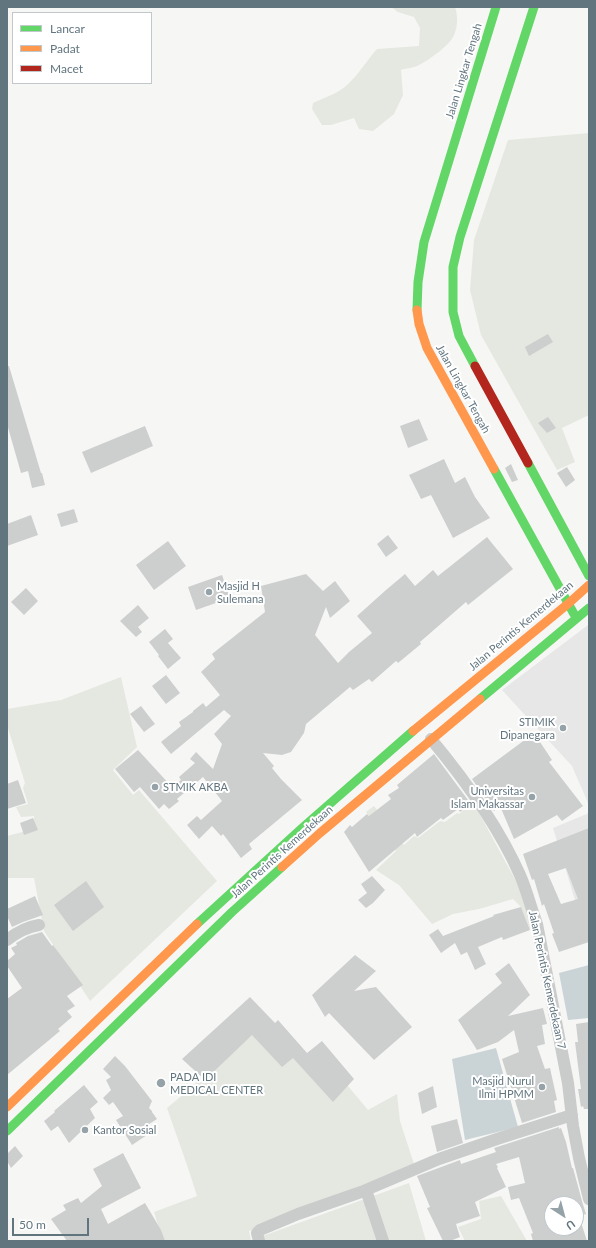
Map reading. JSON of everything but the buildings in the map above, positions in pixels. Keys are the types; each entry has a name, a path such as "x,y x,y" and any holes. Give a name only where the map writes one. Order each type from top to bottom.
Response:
{"main road":[{"name":"Jalan Lingkar Tengah","path":"496,7 424,242 416,295 419,322 427,348 577,618"},
{"name":"Jalan Lingkar Tengah","path":"534,7 460,237 453,267 453,312 459,336 589,576"},
{"name":"Jalan Perintis Kemerdekaan","path":"7,1107 213,909 293,835 391,750 589,585"},
{"name":"Jalan Perintis Kemerdekaan","path":"7,1131 232,912 320,833 589,608"}],"street":[{"name":"Jalan Perintis Kemerdekaan 7","path":"431,739 464,780 509,852 520,875 537,924 568,1082 579,1158 589,1199"},
{"path":"7,940 30,926 39,925"},
{"path":"259,1241 258,1233 260,1230 298,1214 366,1190 439,1159 572,1115"},
{"path":"366,1190 383,1241"}],"shaded area":[{"path":"391,7 455,7 457,21 454,35 449,43 428,60 417,66 401,70 403,95 394,114 373,131 359,129 354,118 331,125 322,125 312,109 313,103 334,94 347,85 377,49 419,46 420,28 414,17 398,12"},
{"path":"589,133 589,415 562,428 575,462 557,470 481,335 470,290 474,240 508,140"},
{"name":"STIMIK Dipanegara","path":"588,625 589,805 572,766 502,690"},
{"path":"121,677 137,747 113,770 133,795 139,790 217,881 90,1001 44,931 34,878 7,878 7,836 34,829 34,816 21,817 16,807 28,804 23,788 25,783 7,725 7,709 61,700"},
{"path":"473,802 517,883 535,929 530,930 521,907 513,899 479,909 453,914 432,924 399,885 376,870 396,851 366,812 374,806 404,845 414,836 418,838 440,821 445,822 457,813 459,814"},
{"path":"589,813 589,941 582,923 553,828"},
{"path":"589,965 589,1018 568,1020 559,973"},
{"path":"251,1029 343,1080 368,1110 397,1094 400,1121 414,1164 249,1231 251,1241 163,1241 154,1212 197,1196 167,1108 191,1088"},
{"path":"496,1048 518,1127 465,1140 452,1059"},
{"path":"409,1183 426,1241 261,1241 260,1237"},
{"path":"501,1196 527,1241 465,1241 458,1227 481,1219 479,1201"}],"traffic: fast":[{"path":"417,310 418,282 424,242 496,7"},
{"path":"475,366 459,336 453,312 453,267 460,237 534,7"},
{"path":"528,463 589,576"},
{"path":"494,469 574,614"},
{"path":"480,699 589,608"},
{"path":"197,924 301,829 413,731"},
{"path":"7,1131 232,912 282,867"}],"traffic: slow":[{"path":"417,310 419,324 427,348 494,469"},
{"path":"413,731 589,585"},
{"path":"282,867 320,833 480,699"},
{"path":"7,1107 197,924"}],"traffic: jam":[{"path":"475,366 528,463"}],"place":[{"name":"Masjid H Sulemana","path":"209,592"},
{"name":"STIMIK Dipanegara","path":"563,728"},
{"name":"STMIK AKBA","path":"155,787"},
{"name":"Universitas Islam Makassar","path":"532,797"},
{"name":"PADA IDI MEDICAL CENTER","path":"161,1083"},
{"name":"Masjid Nurul Ilmi HPMM","path":"542,1087"},
{"name":"Kantor Sosial","path":"85,1130"}]}
